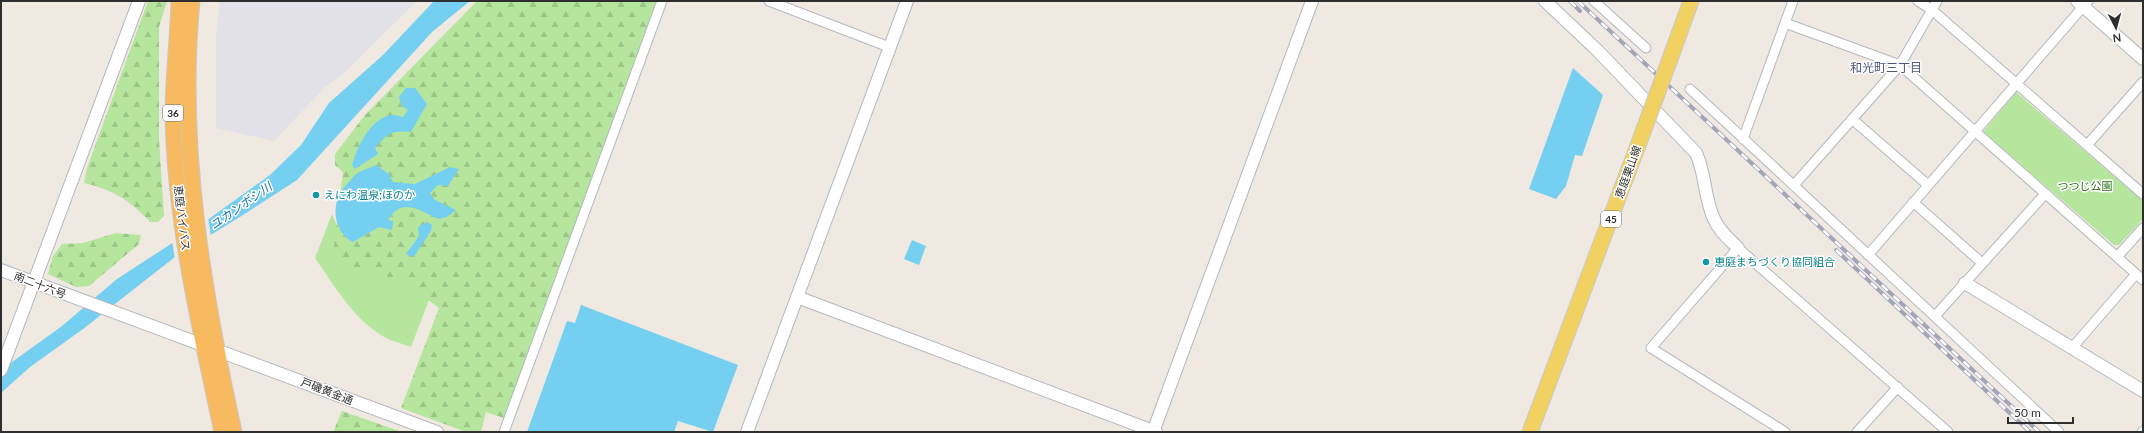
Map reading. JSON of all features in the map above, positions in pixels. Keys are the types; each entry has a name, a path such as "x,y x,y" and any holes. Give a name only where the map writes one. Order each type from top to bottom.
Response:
{"highway":[{"name":"恵庭バイパス","path":"179,1 173,115 182,226 186,254 210,348 234,432"},
{"name":"恵庭バイパス","path":"192,1 187,61 190,166 200,246 210,348 222,432"}],"main road":[{"name":"恵庭栗山線","path":"1530,432 1691,1"}],"street":[{"path":"1,370 35,283 139,1"},
{"path":"504,432 662,1"},
{"path":"769,1 889,47"},
{"path":"747,432 907,1"},
{"path":"797,296 1155,432 1312,1"},
{"path":"1545,1 1597,50 1696,153 1702,167 1708,201 1714,220 1722,232 1738,248 1948,432"},
{"path":"1595,1 1646,48"},
{"path":"1743,139 1793,1"},
{"path":"1918,1 1932,10 2016,84 2088,144 2143,194"},
{"path":"1794,185 1900,65 1937,1"},
{"path":"1868,255 2016,84 2083,3 2143,59"},
{"path":"1785,23 1900,65 2143,280"},
{"path":"2088,144 2143,82"},
{"path":"1690,89 2059,432"},
{"path":"1852,119 1928,185"},
{"path":"1935,316 2045,194"},
{"path":"1913,202 1982,263"},
{"path":"2116,257 2143,228"},
{"path":"1738,248 1651,348 1785,432"},
{"name":"南二十六号","path":"1,270 114,312"},
{"path":"2072,348 2136,274"},
{"path":"1965,283 2143,391"},
{"name":"戸磯黄金通","path":"114,312 437,432"},
{"path":"1857,432 1898,388"}],"shaded area":[{"path":"220,1 417,1 347,70 324,88 274,141 216,128 216,37"}],"green space":[{"path":"148,1 167,1 159,27 159,140 164,216 158,222 150,222 143,214 120,197 104,189 84,183 87,168"},
{"path":"477,1 659,1 504,418 486,412 481,432 466,432 401,408 439,308 404,281 347,266 334,246 343,172 335,165 335,154 365,115"},
{"name":"つつじ公園","path":"2016,92 2143,201 2143,219 2119,245 2114,245 1983,132"},
{"path":"332,214 342,239 437,279 411,347 388,339 366,324 338,292 315,258"},
{"path":"116,233 141,235 139,244 89,286 76,287 48,274 53,256 62,244 83,243"},
{"path":"342,411 402,432 333,432"}],"water":[{"name":"ユカンボシ川","path":"434,1 470,1 432,32 297,180 175,257 83,329 30,367 1,393 1,370 62,326 117,279 203,223 270,175 301,145 329,103 383,55"},
{"path":"1573,68 1603,95 1582,156 1575,155 1566,186 1556,199 1529,189"},
{"path":"406,88 415,88 427,104 411,132 395,132 387,136 375,148 378,154 355,169 352,165 357,150 371,128 377,122 391,115 403,117 408,110 402,106 399,97"},
{"path":"376,165 389,174 393,182 415,184 450,167 459,169 448,186 438,185 430,193 435,200 456,210 447,217 439,219 418,209 405,207 393,213 388,220 393,221 392,230 379,227 353,242 343,234 339,228 336,215 337,202 342,191 356,174"},
{"path":"427,222 432,225 431,231 415,255 411,257 406,254 419,236 418,227"},
{"path":"912,240 926,246 919,265 904,259"},
{"path":"581,305 738,365 713,432 678,421 674,432 527,432 567,321 575,323"}],"pier":[{"path":"208,217 211,237 175,259 172,241"}],"railway":[{"path":"1570,1 1580,11"},
{"path":"1578,1 2039,432"},
{"path":"1836,250 2030,432"}],"place":[{"name":"えにわ温泉;ほのか","path":"316,195"},
{"name":"恵庭まちづくり協同組合","path":"1706,262"}],"district":[{"name":"和光町三丁目","path":"1886,68"}]}
